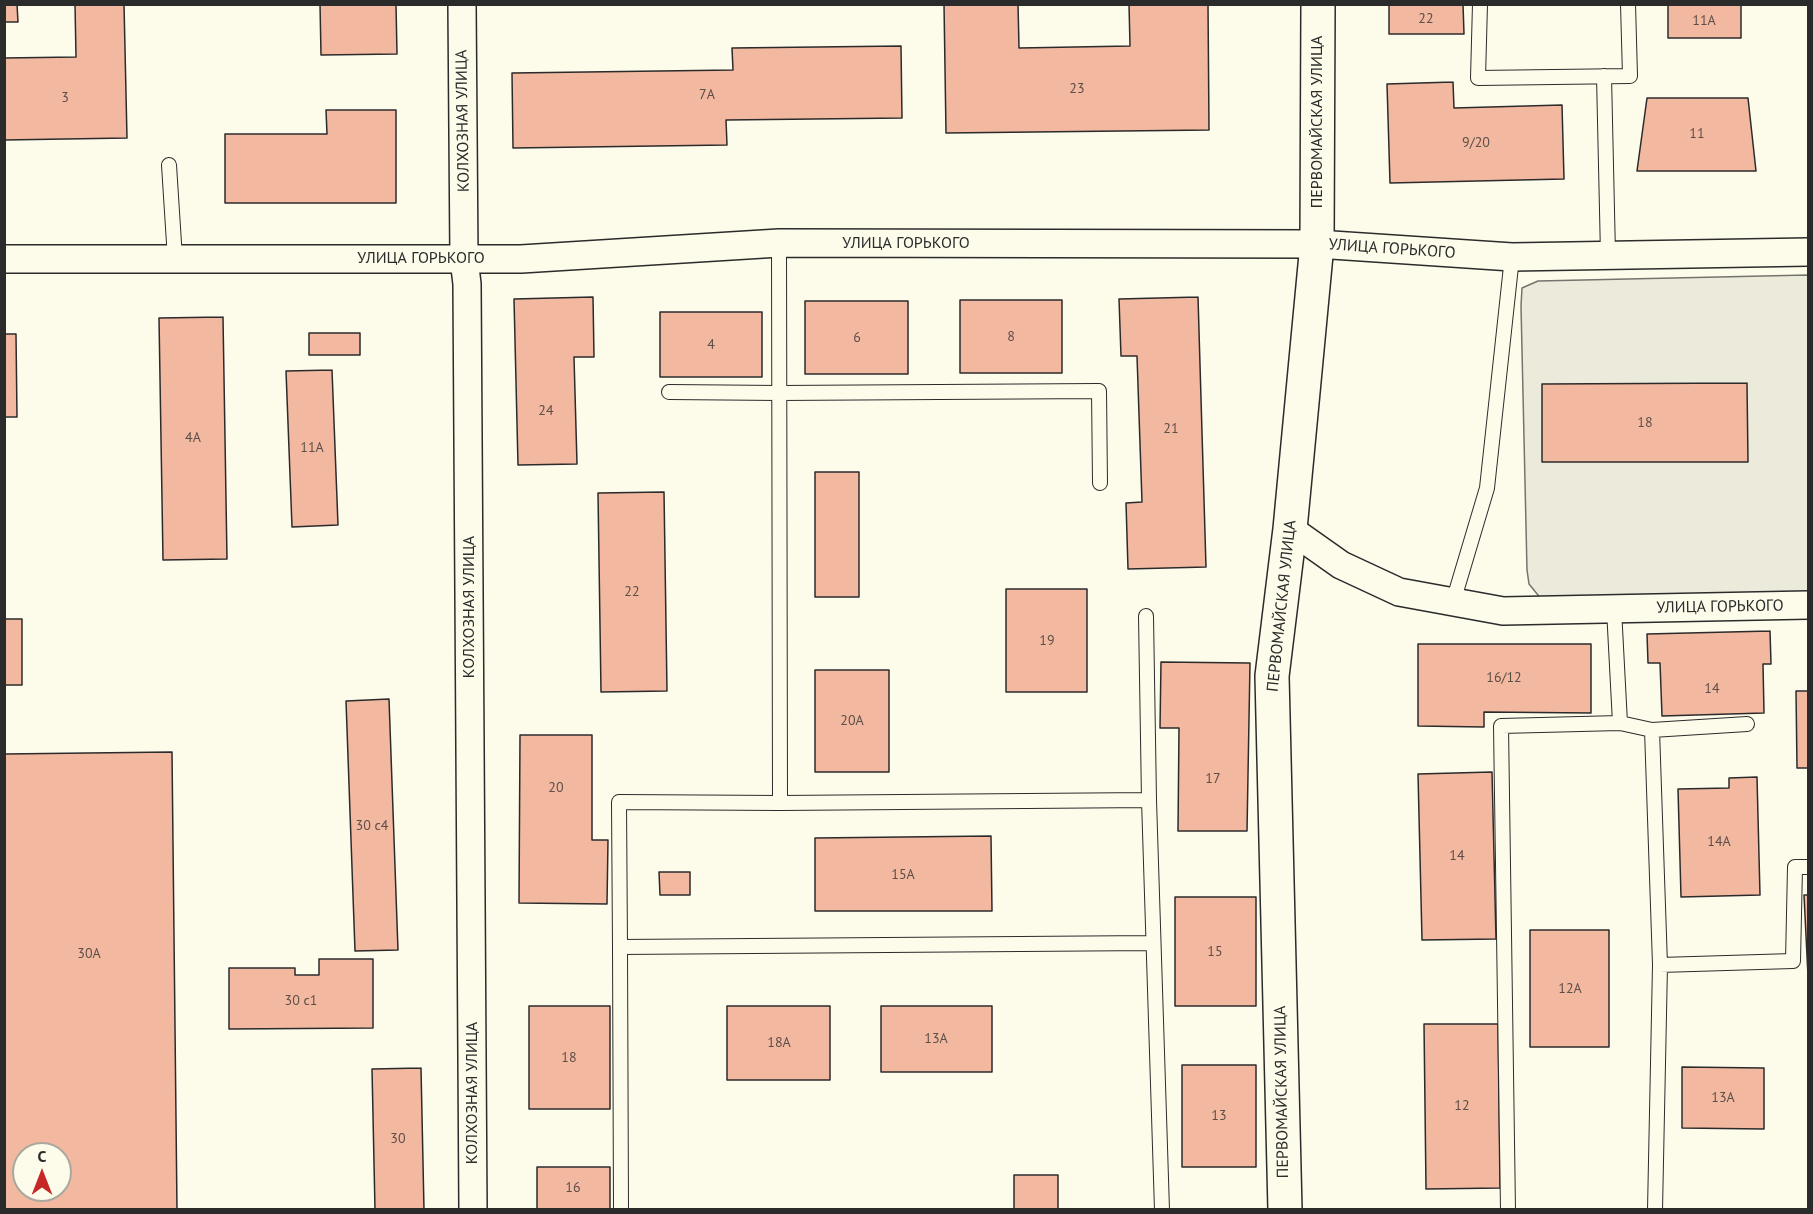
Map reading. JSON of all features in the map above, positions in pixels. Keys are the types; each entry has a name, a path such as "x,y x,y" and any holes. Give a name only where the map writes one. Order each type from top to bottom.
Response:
{"street":[{"name":"КОЛХОЗНАЯ УЛИЦА","path":"462,4 464,259 467,284 473,1209"},
{"name":"ПЕРВОМАЙСКАЯ УЛИЦА","path":"1285,1209 1272,676 1290,529 1317,244 1318,4"},
{"name":"УЛИЦА ГОРЬКОГО","path":"4,260 521,259 779,243 1317,244 1512,257 1809,252"},
{"name":"УЛИЦА ГОРЬКОГО","path":"1290,529 1341,565 1399,592 1503,611 1809,605"}],"lane":[{"path":"1480,4 1478,78 1630,76 1628,4"},
{"path":"1604,76 1608,255"},
{"path":"169,165 175,259"},
{"path":"779,243 780,803"},
{"path":"1453,602 1487,488 1512,257"},
{"path":"669,392 1099,391 1100,483"},
{"path":"1614,609 1620,723"},
{"path":"1146,616 1149,800 1162,1209"},
{"path":"1508,1209 1501,726 1620,723 1652,730 1747,724"},
{"path":"1652,730 1660,965 1655,1209"},
{"path":"621,1209 619,802 1149,800"},
{"path":"1660,965 1793,961 1795,867 1809,867"},
{"path":"620,947 1153,943"}],"shaded area":[{"path":"1808,275 1808,594 1542,600 1529,584 1527,570 1522,288 1538,281"}],"building":[{"path":"4,4 17,4 18,22 4,22"},
{"path":"75,4 124,4 127,138 4,140 4,58 76,57"},
{"path":"320,4 396,4 397,54 321,55"},
{"path":"944,4 1018,4 1019,48 1130,46 1129,4 1208,4 1209,130 946,133"},
{"path":"1389,4 1463,4 1464,34 1389,34"},
{"path":"1668,4 1741,4 1741,38 1668,38"},
{"path":"901,46 902,118 726,120 727,145 513,148 512,73 733,70 732,48"},
{"path":"1453,82 1454,108 1562,105 1564,179 1390,183 1387,84"},
{"path":"1647,98 1748,98 1756,171 1637,171"},
{"path":"326,110 396,110 396,203 225,203 225,134 327,134"},
{"path":"593,297 594,357 574,357 577,464 518,465 514,299"},
{"path":"1198,297 1206,567 1128,569 1126,503 1142,502 1137,356 1121,356 1119,299"},
{"path":"960,300 1062,300 1062,373 960,373"},
{"path":"805,301 908,301 908,374 805,374"},
{"path":"660,312 762,312 762,377 660,377"},
{"path":"223,317 227,559 163,560 159,318"},
{"path":"309,333 360,333 360,355 309,355"},
{"path":"4,334 16,334 17,417 4,417"},
{"path":"332,370 338,525 292,527 286,371"},
{"path":"1747,383 1748,462 1542,462 1542,384"},
{"path":"815,472 859,472 859,597 815,597"},
{"path":"664,492 667,691 601,692 598,493"},
{"path":"1006,589 1087,589 1087,692 1006,692"},
{"path":"4,619 22,619 22,685 4,685"},
{"path":"1770,631 1771,664 1763,664 1764,713 1662,716 1660,663 1648,663 1647,634"},
{"path":"1418,644 1591,644 1591,713 1484,712 1484,727 1418,726"},
{"path":"1161,662 1250,663 1247,831 1178,831 1179,728 1160,728"},
{"path":"815,670 889,670 889,772 815,772"},
{"path":"1796,691 1808,691 1808,768 1797,768"},
{"path":"389,699 398,950 355,951 346,701"},
{"path":"520,735 592,735 592,840 608,840 607,904 519,903"},
{"path":"172,752 177,1210 4,1210 4,754"},
{"path":"1492,772 1496,939 1422,940 1418,774"},
{"path":"1757,777 1760,895 1681,897 1678,789 1729,788 1729,778"},
{"path":"991,836 992,911 815,911 815,838"},
{"path":"659,872 690,872 690,895 660,895"},
{"path":"1804,895 1808,895 1808,976"},
{"path":"1175,897 1256,897 1256,1006 1175,1006"},
{"path":"1530,930 1609,930 1609,1047 1530,1047"},
{"path":"319,959 373,959 373,1028 229,1029 229,968 295,968 295,975 319,975"},
{"path":"529,1006 610,1006 610,1109 529,1109"},
{"path":"727,1006 830,1006 830,1080 727,1080"},
{"path":"881,1006 992,1006 992,1072 881,1072"},
{"path":"1424,1024 1498,1024 1500,1188 1426,1189"},
{"path":"1182,1065 1256,1065 1256,1167 1182,1167"},
{"path":"1682,1067 1764,1068 1764,1129 1682,1128"},
{"path":"421,1068 424,1210 375,1210 372,1069"},
{"path":"537,1167 610,1167 610,1210 537,1210"},
{"path":"1014,1175 1058,1175 1058,1210 1014,1210"}]}
